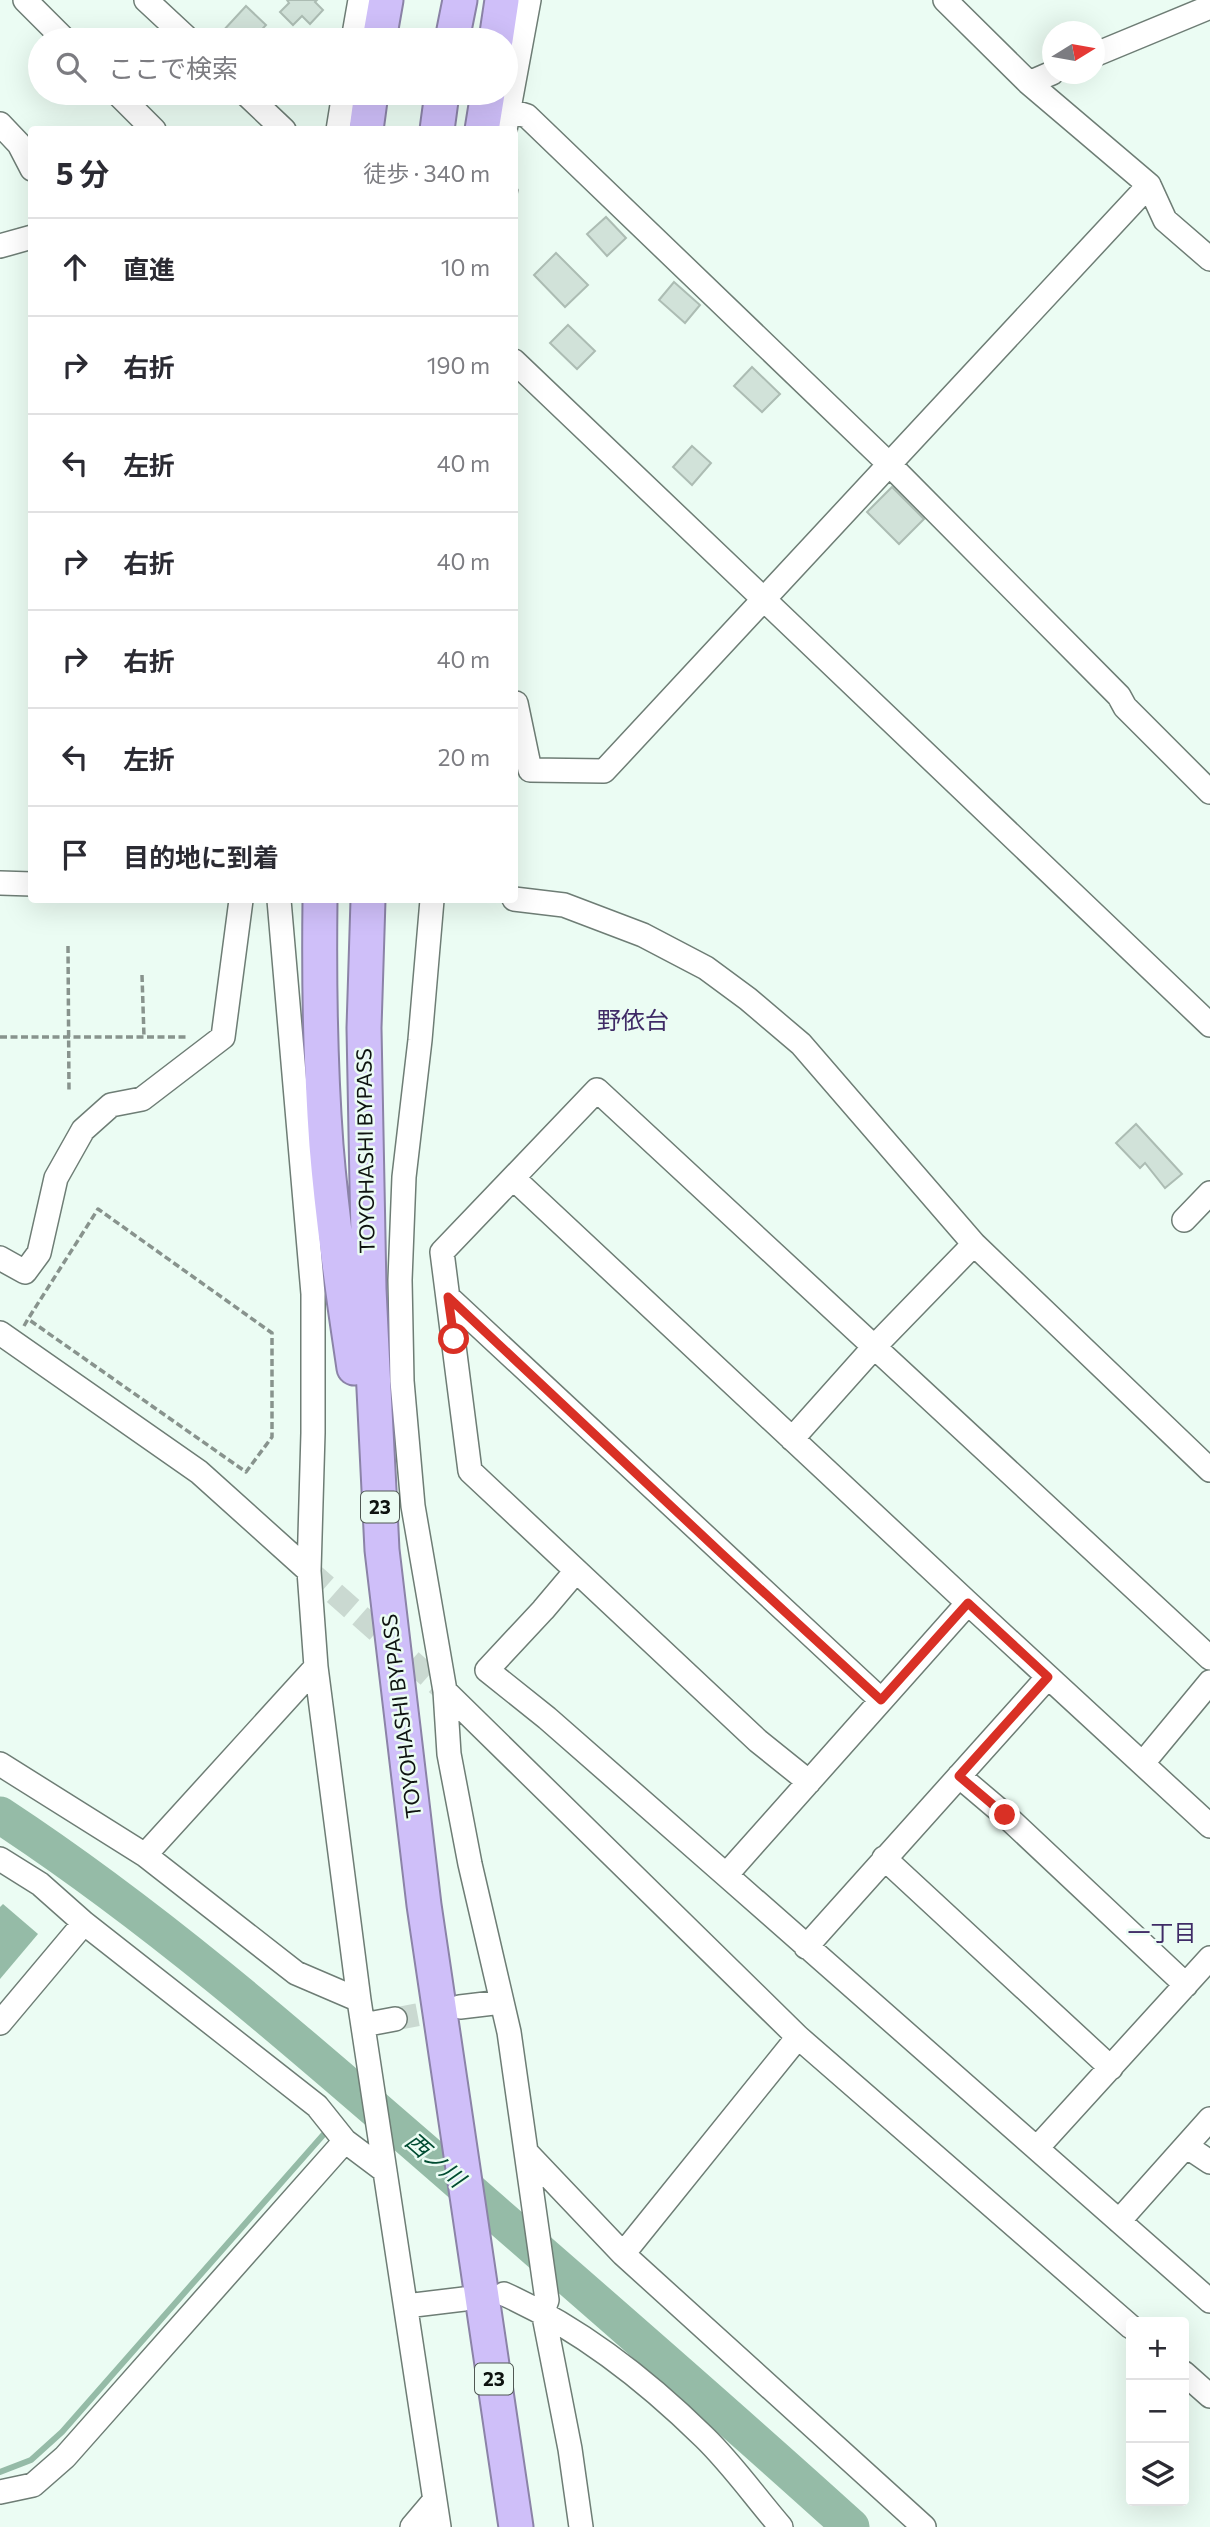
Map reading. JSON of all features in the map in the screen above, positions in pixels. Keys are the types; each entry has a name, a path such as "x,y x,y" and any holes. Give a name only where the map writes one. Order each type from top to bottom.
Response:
{"highway":[{"path":"381,28 386,0"},
{"path":"454,28 460,0"},
{"path":"498,28 502,0"},
{"path":"367,126 369,105"},
{"path":"437,126 440,105"},
{"name":"23","path":"320,903 326,1146 343,1291 382,1550"},
{"name":"TOYOHASHI BYPASS","path":"368,903 364,1028 369,1275 382,1550 424,1905 516,2527"}],"street":[{"path":"25,0 53,28"},
{"path":"146,0 176,28"},
{"path":"355,28 360,0"},
{"path":"518,39 529,0"},
{"path":"945,0 1029,83 1149,185 1166,220 1210,259"},
{"path":"1105,50 1210,7"},
{"path":"1029,83 1042,77"},
{"path":"129,105 150,126"},
{"path":"257,105 280,126"},
{"path":"339,126 342,105"},
{"path":"496,116 527,116 890,464 1210,792"},
{"path":"0,124 19,144 28,161"},
{"path":"518,713 530,770 604,771 1149,185"},
{"path":"0,246 28,238"},
{"path":"518,364 1210,1025"},
{"path":"0,883 28,884"},
{"path":"518,899 564,905 643,935 706,968 748,999 801,1044 974,1244 1210,1470"},
{"path":"0,1258 25,1272 39,1253 56,1178 83,1130 111,1105 142,1099 223,1037 240,903"},
{"path":"278,903 313,1294 309,1571 316,1667 359,2000 439,2527"},
{"path":"432,903 420,1040 404,1177 400,1305 402,1381 413,1506 445,1691 449,1754 470,1864 502,2002 529,2161 545,2305 581,2527"},
{"path":"809,1782 758,1741 470,1471 443,1252 597,1090 1210,1658"},
{"path":"513,1178 1210,1826"},
{"path":"1184,1220 1210,1193"},
{"path":"792,1439 974,1244"},
{"path":"448,1297 881,1700"},
{"path":"7,1338 199,1472 309,1571"},
{"path":"576,1571 487,1670 547,1718 1210,2301"},
{"path":"726,1875 968,1603"},
{"path":"145,1855 316,1667"},
{"path":"806,1947 1048,1677"},
{"path":"1143,1763 1210,1682"},
{"path":"445,1691 799,2037 1126,2323"},
{"path":"0,1764 145,1855 296,1973 359,2000"},
{"path":"959,1776 1005,1815 1186,1985"},
{"path":"884,1858 1111,2068"},
{"path":"0,1859 40,1884 84,1923 317,2106 345,2141 385,2171"},
{"path":"0,2023 84,1923"},
{"path":"1037,2148 1210,1958"},
{"path":"460,2007 502,2002"},
{"path":"363,2025 395,2019"},
{"path":"623,2254 799,2037"},
{"path":"1119,2221 1210,2119"},
{"path":"0,2492 33,2485 65,2457 345,2141"},
{"path":"1186,2146 1210,2161"},
{"path":"529,2161 623,2254 924,2527"},
{"path":"504,2294 545,2305 629,2368 705,2438 780,2527"},
{"path":"406,2306 464,2299"},
{"path":"1189,2377 1210,2396"},
{"path":"412,2527 434,2501"}],"path":[{"path":"68,946 69,1092"},
{"path":"142,975 144,1037"},
{"path":"0,1037 223,1037"},
{"path":"7,1338 28,1319 98,1209 272,1333 272,1437 246,1472 28,1319"}],"shaded area":[{"path":"3,1904 38,1934 0,1979 0,1907"}],"building":[{"path":"287,0 317,0 315,2 323,10 310,24 302,16 293,25 280,12 289,3"},
{"path":"246,6 266,25 263,28 226,28"},
{"path":"606,217 626,238 607,256 587,234"},
{"path":"556,253 588,285 565,307 534,275"},
{"path":"674,282 700,305 685,323 659,300"},
{"path":"568,325 595,351 577,369 550,343"},
{"path":"752,367 780,394 762,412 734,386"},
{"path":"692,446 711,463 692,485 673,467"},
{"path":"892,487 924,519 899,544 867,512"},
{"path":"1136,1124 1182,1174 1165,1188 1145,1163 1140,1168 1116,1143"}],"waterway":[{"name":"西ノ川","path":"0,1815 59,1855 174,1941 286,2032 851,2527"},
{"path":"0,2472 31,2460 62,2432 324,2134"}],"tunnel":[{"path":"309,1571 445,1691"},
{"path":"395,2019 454,2008"}],"district":[{"name":"野依台","path":"633,1021"},
{"name":"一丁目","path":"1162,1933"}],"route":[{"path":"454,1339 448,1297 881,1700 968,1603 1048,1677 959,1776 1005,1815"}]}
